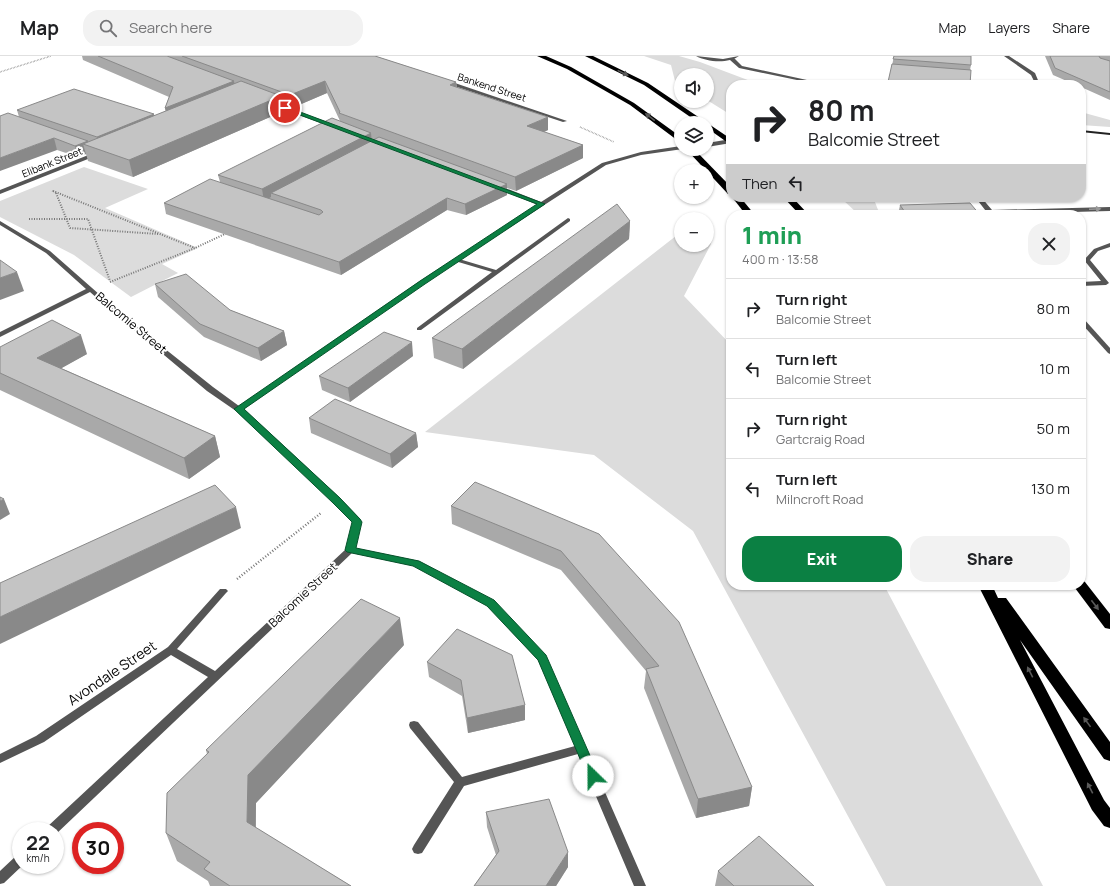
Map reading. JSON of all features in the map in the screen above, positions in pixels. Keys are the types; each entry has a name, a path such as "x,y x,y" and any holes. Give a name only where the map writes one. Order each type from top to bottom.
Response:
{"highway":[{"path":"540,56 569,68 632,104 674,136"},
{"path":"588,56 646,84 694,116"},
{"path":"714,130 726,138"},
{"path":"697,156 726,187"},
{"path":"740,202 747,210"},
{"path":"792,202 800,210"},
{"path":"988,590 1098,805 1110,821"},
{"path":"992,590 1110,754"},
{"path":"1084,590 1110,624"}],"street":[{"path":"698,56 709,59 732,59 737,56"},
{"path":"1006,56 1033,74 1036,80"},
{"path":"732,59 741,66 805,80"},
{"name":"Bankend Street","path":"444,81 565,121"},
{"path":"266,101 338,127"},
{"path":"1086,132 1110,134"},
{"path":"714,144 726,143"},
{"name":"Elibank Street","path":"0,192 101,152 94,149"},
{"path":"239,409 457,260 604,164 640,154 674,149"},
{"path":"490,184 541,204"},
{"path":"982,202 989,210"},
{"path":"1086,210 1110,209"},
{"path":"419,329 568,220"},
{"name":"Balcomie Street","path":"0,223 48,252 193,374 239,409 337,500 357,522 350,550 61,822"},
{"path":"1108,286 1087,260 1096,250 1110,245"},
{"path":"457,260 498,272"},
{"path":"1086,284 1108,286"},
{"path":"0,335 91,289"},
{"path":"1086,325 1110,352"},
{"path":"350,550 416,563 490,603 542,658 640,886"},
{"name":"Avondale Street","path":"0,759 40,739 171,650 223,591"},
{"path":"171,650 216,677"},
{"path":"414,725 460,782"},
{"path":"418,849 460,782 581,749"},
{"path":"0,879 12,868"}],"path":[{"path":"0,72 51,56"},
{"path":"565,121 640,154"},
{"path":"27,181 195,248"},
{"path":"56,193 70,228 161,234"},
{"path":"22,219 88,219 110,282"},
{"path":"91,289 195,248 230,232"},
{"path":"223,591 337,500"}],"shaded area":[{"path":"644,56 679,56 700,62 748,80 726,80 726,112 714,104 714,68 674,68 674,77 671,65"},
{"path":"1086,113 1110,120 1110,127 1086,125"},
{"path":"84,167 148,189 105,208 198,248 162,264 178,273 131,297 74,255 0,217 0,201"},
{"path":"845,202 875,202 878,210 854,210"},
{"path":"674,237 674,252 707,252 684,296 726,340 726,590 887,590 1043,886 886,886 693,531 594,455 425,432"}],"building":[{"path":"98,56 167,56 234,81 165,108 173,87"},
{"path":"182,56 375,56 456,82 450,85 548,117 527,126 583,145 515,177 339,113 340,112 325,81 290,95"},
{"path":"894,56 971,56 971,65 893,59"},
{"path":"1050,56 1099,56 1100,58 1110,61 1110,92 1086,82 1086,80 1082,80 1055,68"},
{"path":"892,64 971,70 970,80 888,80"},
{"path":"241,81 281,96 129,160 83,144"},
{"path":"74,89 154,114 97,137 17,110"},
{"path":"8,113 88,141 75,146 54,138 0,158 0,116"},
{"path":"332,118 371,133 262,189 218,175"},
{"path":"379,137 507,184 465,204 447,198 339,262 164,203 210,179 319,215 323,212 321,210 271,193"},
{"path":"970,203 976,210 904,210 900,205"},
{"path":"617,204 630,221 462,349 432,338"},
{"path":"0,260 17,272 0,278"},
{"path":"186,274 230,310 284,331 258,348 200,324 155,284"},
{"path":"52,320 81,335 37,358 215,436 184,458 0,373 0,347"},
{"path":"384,332 412,342 348,388 319,376"},
{"path":"335,399 416,433 390,454 309,418"},
{"path":"475,482 599,534 679,622 752,787 698,799 646,669 659,666 561,551 451,506"},
{"path":"215,485 236,507 0,617 0,583"},
{"path":"361,599 400,618 248,775 247,822 351,886 230,886 204,869 210,862 166,833 167,793 209,752 206,750"},
{"path":"457,629 512,655 525,705 467,718 461,680 427,662"},
{"path":"549,799 568,852 546,886 474,886 499,851 486,812"},
{"path":"759,836 814,886 734,886 718,871"}],"route":[{"path":"285,108 382,143 541,204 422,282 239,409 337,500 357,522 350,550 416,563 490,603 542,658 593,776"}]}
